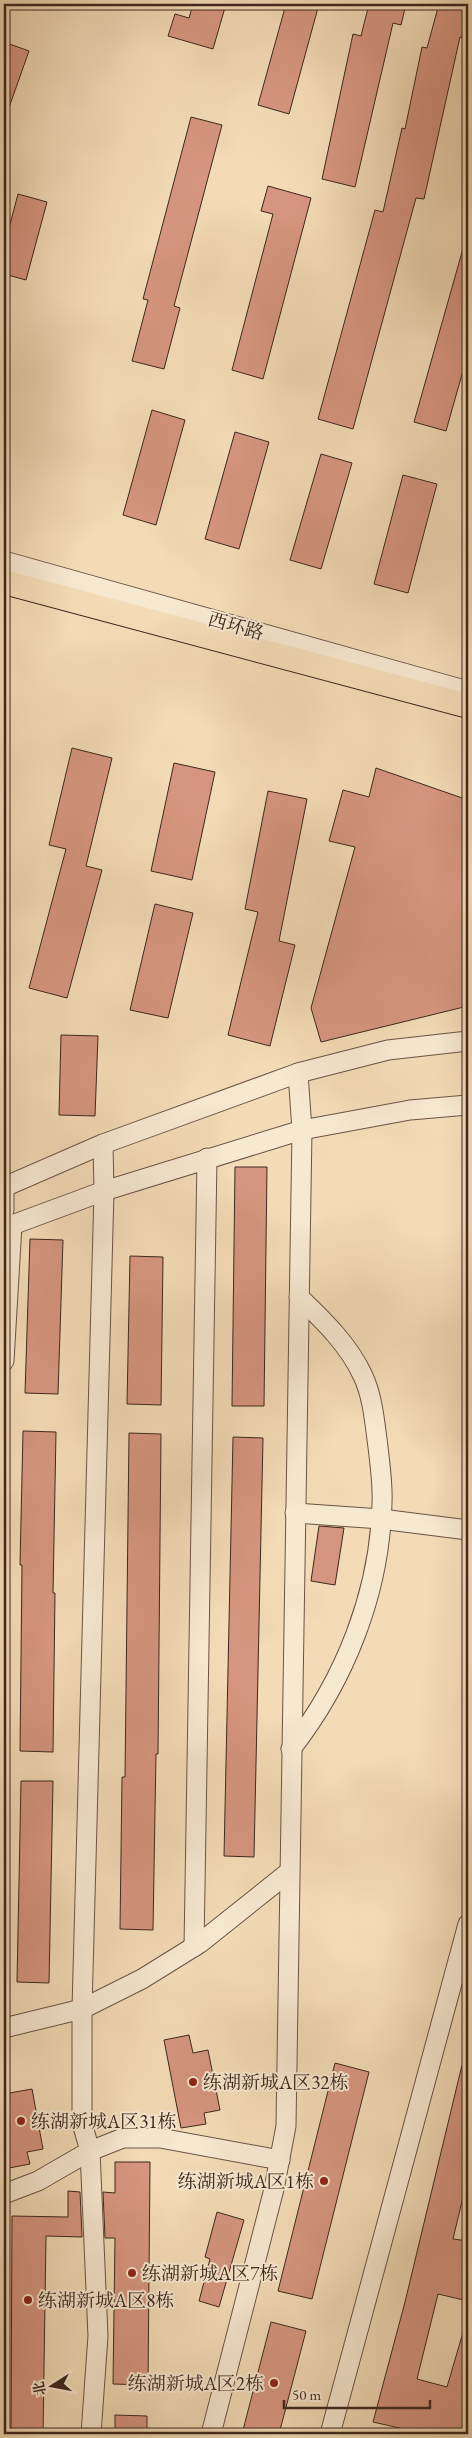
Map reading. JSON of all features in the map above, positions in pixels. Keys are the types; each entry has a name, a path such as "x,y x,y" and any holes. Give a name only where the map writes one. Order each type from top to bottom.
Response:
{"main road":[{"name":"西环路","path":"4,582 468,706"}],"street":[{"name":"西环路","path":"4,561 468,691"},
{"path":"4,1361 7,1221 4,1187 103,1144 298,1073 388,1050 468,1041"},
{"path":"211,2434 280,2160 286,2126 302,1130 298,1073"},
{"path":"7,1221 302,1130 410,1110 468,1105"},
{"path":"91,2434 98,2336 90,2152 82,2123 82,2009 104,1191 103,1144"},
{"path":"194,1947 207,1158"},
{"path":"291,1749 317,1712 353,1643 368,1597 378,1549 381,1519 381,1478 375,1425 364,1378 351,1355 326,1322 299,1297"},
{"path":"295,1513 381,1519 468,1530"},
{"path":"4,2028 82,2009 142,1979 194,1947 289,1872"},
{"path":"330,2434 468,1924"},
{"path":"4,2194 38,2181 90,2152 123,2138 160,2138 280,2160"}],"building":[{"path":"193,4 226,4 213,49 168,36 175,14 189,18"},
{"path":"286,4 319,4 289,114 258,105"},
{"path":"369,4 406,4 401,25 393,23 355,187 322,179 353,34 361,36"},
{"path":"439,4 468,4 468,39 460,37 424,199 416,198 353,429 318,419 375,210 383,212 402,128 405,129 422,47 427,48"},
{"path":"4,42 29,51 6,116 4,116"},
{"path":"191,117 222,125 174,306 180,308 164,369 132,361 148,300 143,299"},
{"path":"268,186 311,198 263,379 232,370 273,214 261,211"},
{"path":"18,194 47,202 26,280 4,274 4,247"},
{"path":"464,245 468,246 468,353 446,431 414,422"},
{"path":"152,410 185,420 156,525 123,515"},
{"path":"235,432 269,442 239,549 205,539"},
{"path":"321,454 352,463 321,569 290,560"},
{"path":"403,475 437,484 408,593 374,584"},
{"path":"72,748 112,758 86,866 102,870 67,998 29,988 66,849 49,845"},
{"path":"174,763 215,772 192,880 151,871"},
{"path":"376,768 468,800 468,1006 321,1042 311,1008 355,847 329,841 343,790 369,797"},
{"path":"268,791 307,799 279,941 295,945 270,1046 228,1035 258,912 245,909"},
{"path":"155,904 193,913 168,1018 130,1010"},
{"path":"61,1035 98,1036 95,1116 59,1115"},
{"path":"235,1167 267,1167 264,1406 232,1406"},
{"path":"30,1239 63,1240 58,1394 25,1393"},
{"path":"130,1256 163,1257 161,1405 127,1404"},
{"path":"23,1431 56,1432 53,1752 20,1751 22,1565 20,1565"},
{"path":"129,1433 161,1434 158,1754 156,1754 153,1930 120,1929 122,1777 125,1777"},
{"path":"233,1437 263,1438 254,1857 224,1856"},
{"path":"319,1526 344,1528 335,1585 311,1581"},
{"path":"21,1781 53,1781 49,1983 17,1982"},
{"name":"练湖新城A区32栋","path":"189,2035 193,2053 208,2050 220,2110 204,2113 206,2124 181,2128 164,2040"},
{"name":"练湖新城A区1栋","path":"335,2063 369,2072 312,2299 278,2291"},
{"path":"462,2065 468,2065 468,2176 453,2239 468,2241 468,2301 438,2294 417,2379 447,2387 464,2329 468,2330 468,2434 426,2434 373,2422 405,2302"},
{"name":"练湖新城A区31栋","path":"32,2089 43,2149 27,2152 30,2164 4,2169 4,2094"},
{"name":"练湖新城A区7栋","path":"115,2162 150,2162 148,2385 113,2384 115,2238 105,2238 103,2192 115,2193"},
{"name":"练湖新城A区8栋","path":"68,2191 80,2192 82,2237 46,2236 43,2434 11,2434 12,2216 68,2217"},
{"path":"217,2212 244,2220 219,2307 199,2301 210,2259 205,2257"},
{"name":"练湖新城A区2栋","path":"271,2322 306,2331 279,2434 242,2434"},
{"path":"115,2415 147,2416 147,2434 115,2434"}],"place":[{"name":"练湖新城A区32栋","path":"193,2082"},
{"name":"练湖新城A区31栋","path":"21,2121"},
{"name":"练湖新城A区1栋","path":"324,2181"},
{"name":"练湖新城A区7栋","path":"132,2273"},
{"name":"练湖新城A区8栋","path":"28,2300"},
{"name":"练湖新城A区2栋","path":"274,2383"}]}
